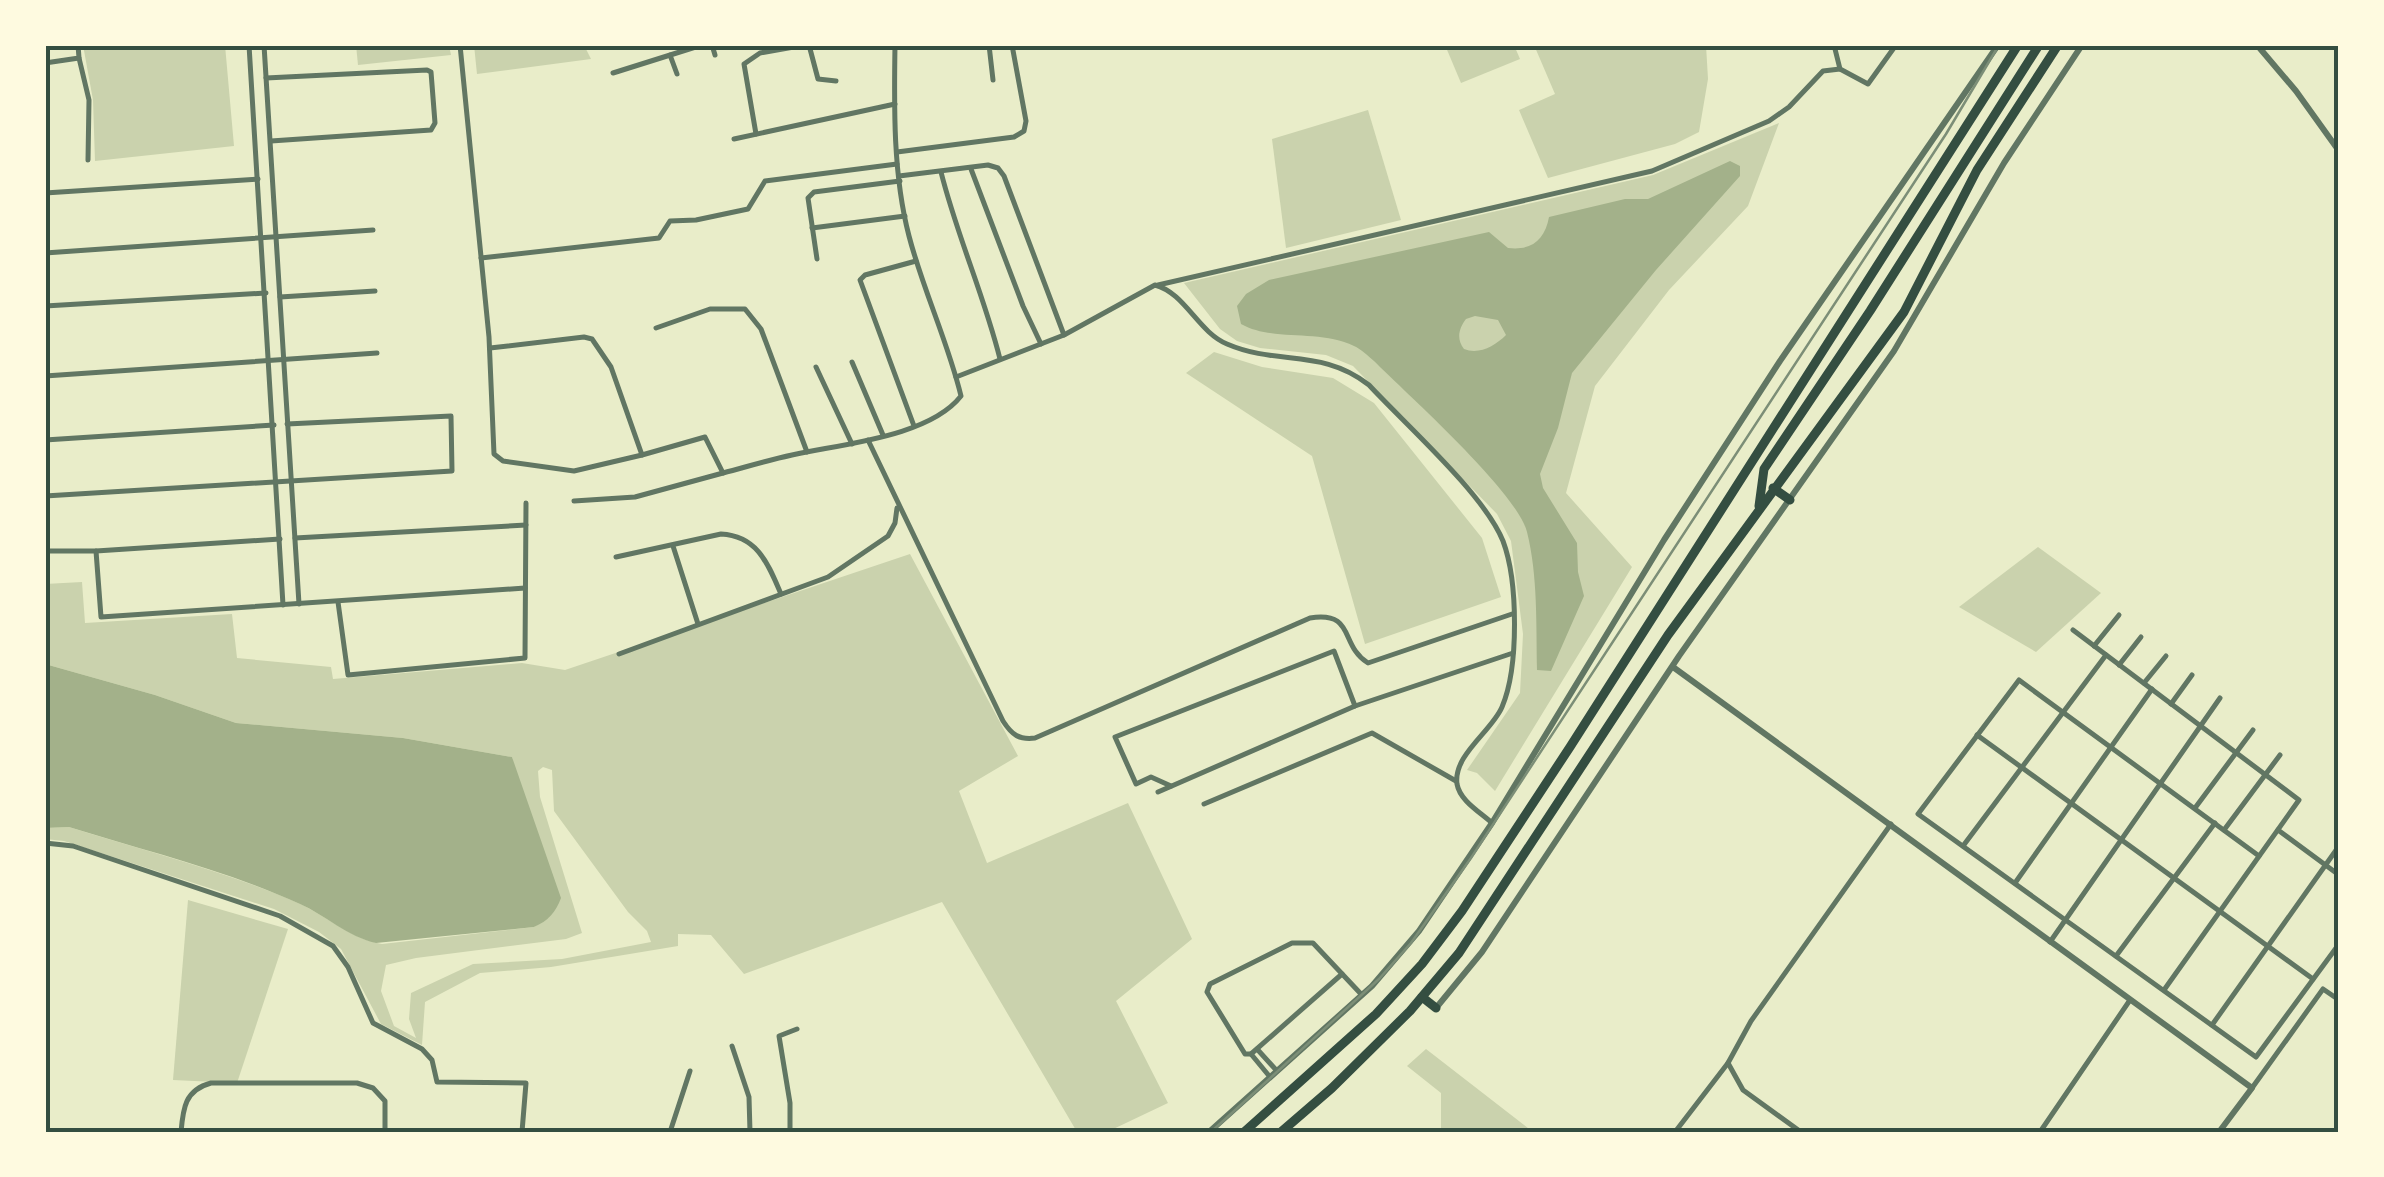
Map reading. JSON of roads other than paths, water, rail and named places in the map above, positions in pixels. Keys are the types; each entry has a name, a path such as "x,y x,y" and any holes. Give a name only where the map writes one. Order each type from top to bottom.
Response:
{"highway":[{"path":"1244,1132 1342,1047 1422,964 1462,911 2018,45"},
{"path":"1759,506 1764,469 1870,312 2039,45"},
{"path":"1281,1132 1332,1088 1422,997 1459,953 1654,655 1904,312 1977,170 2058,45"},
{"path":"1774,488 1790,500"},
{"path":"1636,642 1654,655"},
{"path":"1422,997 1436,1008"}],"street":[{"path":"78,45 88,100 88,160"},
{"path":"249,45 283,605"},
{"path":"264,45 298,604"},
{"path":"460,45 490,348 494,454 504,461 574,471 705,437 722,473"},
{"path":"612,73 702,45"},
{"path":"712,45 715,54"},
{"path":"756,134 744,64 760,53 807,45 818,79 836,81"},
{"path":"574,501 635,497 868,440 950,410 961,396 905,216 897,152 894,45"},
{"path":"960,45 978,45"},
{"path":"989,45 993,80"},
{"path":"897,152 1020,135 1026,121 1012,45"},
{"path":"1834,45 1840,69"},
{"path":"956,377 1064,335 1155,286 1652,171 1769,121 1789,107 1823,70 1840,69 1868,84 1896,45"},
{"path":"1209,1132 1362,995 1419,931 1492,823 1664,540 1780,361 1998,45"},
{"path":"1436,1008 1482,952 1673,667 1908,330 2004,163 2082,45"},
{"path":"2257,45 2339,152"},
{"path":"670,55 677,74"},
{"path":"45,63 79,58"},
{"path":"266,78 431,72 431,130 271,141"},
{"path":"734,140 895,104"},
{"path":"481,258 659,238 670,221 748,209 765,181 898,164"},
{"path":"817,259 808,198 814,192 993,165 1004,176 1064,335"},
{"path":"971,169 1041,344"},
{"path":"942,172 954,225 978,280 1000,359"},
{"path":"45,193 258,179"},
{"path":"812,228 905,216"},
{"path":"45,254 373,230"},
{"path":"914,426 860,280 865,275 916,261"},
{"path":"1155,286 1169,289 1222,342 1255,354 1332,363 1350,370 1369,385 1470,492 1495,526 1504,544 1514,668 1502,709 1460,765 1456,781 1461,796 1492,823"},
{"path":"280,297 375,291"},
{"path":"45,306 266,293"},
{"path":"656,328 710,309 745,309 760,329 807,452"},
{"path":"490,348 592,339 611,367 642,455"},
{"path":"45,376 377,353"},
{"path":"852,362 883,435"},
{"path":"816,367 852,444"},
{"path":"45,496 452,471 451,416 287,424"},
{"path":"45,440 274,425"},
{"path":"868,440 1003,721 1015,736 1024,740 1310,618 1328,615 1339,620 1357,657 1368,663 1512,614"},
{"path":"338,602 348,675 525,658 526,503"},
{"path":"619,654 828,577 888,536 895,523 897,505"},
{"path":"295,538 526,524"},
{"path":"616,557 721,534 746,539 767,562 781,594"},
{"path":"45,552 280,538"},
{"path":"672,546 699,625"},
{"path":"96,551 101,616 525,588"},
{"path":"2094,646 2119,615"},
{"path":"2074,630 2299,800 2164,990"},
{"path":"2120,665 2140,637"},
{"path":"1171,786 1151,778 1136,784 1115,737 1334,651 1355,706"},
{"path":"1158,792 1355,706 1514,652"},
{"path":"1963,846 2106,654"},
{"path":"2144,684 2166,656"},
{"path":"1673,667 2252,1088"},
{"path":"2171,704 2192,675"},
{"path":"2259,856 2019,680 1918,814 2256,1056 2339,944"},
{"path":"2015,884 2152,689"},
{"path":"2050,942 2220,698"},
{"path":"2194,808 2252,730"},
{"path":"1204,804 1372,733 1456,781"},
{"path":"1978,735 2313,979"},
{"path":"2224,830 2280,755"},
{"path":"2116,956 2215,823"},
{"path":"1675,1132 1728,1063 1751,1021 1891,824"},
{"path":"2278,830 2339,875"},
{"path":"45,843 73,846 280,916 333,946 348,967 372,1024 422,1050 432,1060 438,1082 526,1084 522,1132"},
{"path":"2212,1025 2339,846"},
{"path":"1270,1078 1250,1054 1245,1054 1206,992 1210,984 1299,941 1313,943 1362,995"},
{"path":"1250,1054 1342,974"},
{"path":"2219,1132 2323,989 2339,1000"},
{"path":"2040,1132 2130,1000"},
{"path":"790,1132 790,1103 779,1036 797,1029"},
{"path":"732,1046 749,1097 750,1132"},
{"path":"1257,1048 1277,1071"},
{"path":"1728,1063 1744,1090 1801,1132"},
{"path":"670,1132 690,1071"},
{"path":"181,1132 189,1094 210,1083 357,1083 373,1088 385,1100 385,1132"}],"railway":[{"path":"1211,1132 1379,979 1411,943 1471,858 1946,134 1999,45"}]}
